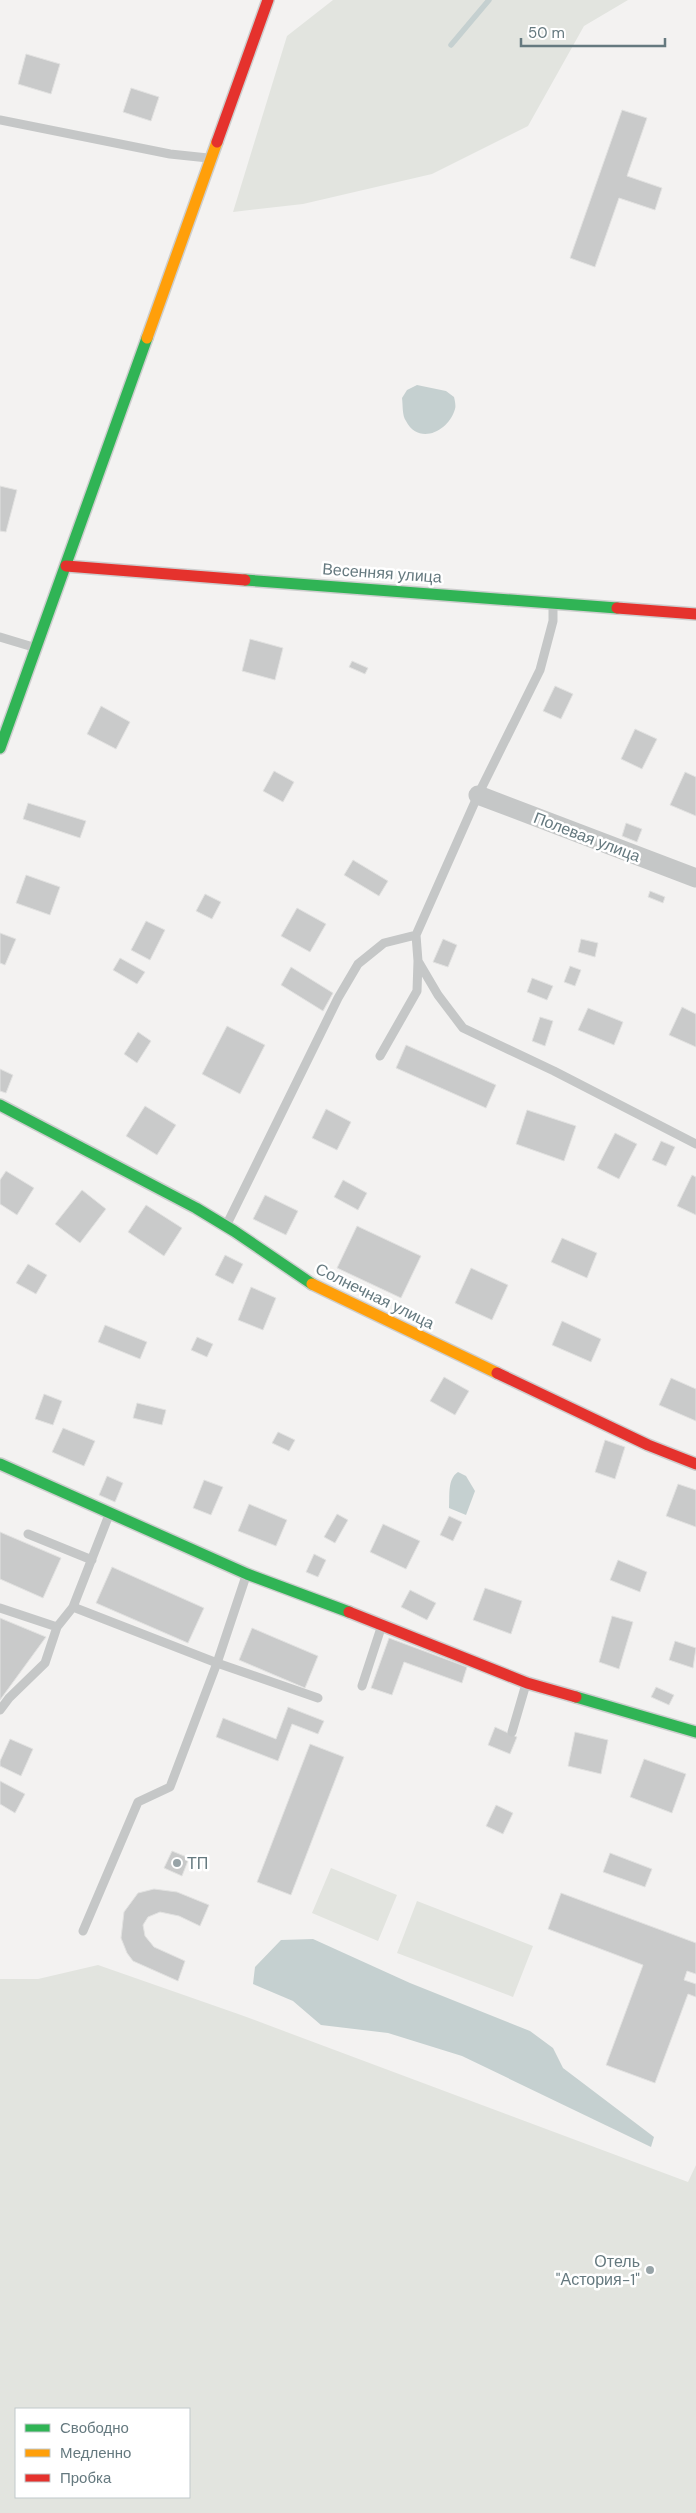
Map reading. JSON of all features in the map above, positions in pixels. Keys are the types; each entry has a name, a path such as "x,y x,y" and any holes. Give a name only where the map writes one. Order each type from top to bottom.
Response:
{"street":[{"path":"0,748 268,0"},
{"name":"Весенняя улица","path":"66,566 696,614"},
{"name":"Полевая улица","path":"478,795 696,878"},
{"name":"Солнечная улица","path":"0,1105 227,1224 270,1253 307,1282 648,1445 696,1464"},
{"path":"0,1464 247,1574 382,1625 526,1683 696,1732"}],"lane":[{"path":"0,120 170,154 211,158"},
{"path":"380,1056 417,991 418,961 416,935 478,795 540,670 553,621 553,602"},
{"path":"0,637 36,648"},
{"path":"227,1224 338,998 358,964 384,943 416,935"},
{"path":"418,961 438,995 464,1028 554,1071 696,1144"},
{"path":"0,1710 9,1698 45,1663 56,1627 74,1607 110,1513"},
{"path":"28,1534 92,1560"},
{"path":"83,1931 138,1802 170,1787 217,1663 247,1574"},
{"path":"74,1607 217,1663 318,1698"},
{"path":"0,1608 56,1627"},
{"path":"362,1686 382,1625"},
{"path":"512,1732 526,1683"}],"shaded area":[{"path":"333,0 628,0 584,26 528,126 432,174 303,204 233,212 287,36"},
{"path":"417,385 446,391 454,397 455,408 452,417 447,424 433,433 418,433 412,429 404,416 402,398 407,390"},
{"path":"458,1472 466,1476 475,1491 466,1515 449,1508 449,1493 452,1479"},
{"path":"331,1868 397,1895 378,1941 312,1913"},
{"path":"417,1901 533,1946 513,1997 397,1953"},
{"path":"313,1939 410,1983 530,2031 553,2048 563,2068 654,2137 651,2147 462,2056 388,2033 321,2025 293,2001 253,1984 255,1967 281,1940"},
{"path":"98,1965 241,2015 688,2182 696,2165 696,2513 0,2513 0,1979 38,1979"}],"building":[{"path":"26,54 60,64 51,94 18,84"},
{"path":"131,88 159,97 151,121 123,112"},
{"path":"622,110 647,118 627,176 662,188 655,210 619,198 595,267 570,258"},
{"path":"0,486 17,490 6,532 0,531"},
{"path":"250,639 283,648 275,680 242,671"},
{"path":"352,661 368,668 365,674 349,667"},
{"path":"555,686 573,694 561,719 543,711"},
{"path":"101,706 130,722 116,749 87,734"},
{"path":"635,729 657,739 642,769 621,759"},
{"path":"274,771 294,782 283,802 263,791"},
{"path":"685,772 696,777 696,816 670,805"},
{"path":"28,803 86,821 80,838 23,819"},
{"path":"626,823 642,829 637,842 622,836"},
{"path":"353,860 388,881 379,896 344,875"},
{"path":"26,875 60,887 50,915 16,903"},
{"path":"650,891 665,897 663,903 648,897"},
{"path":"205,894 221,902 212,919 196,911"},
{"path":"297,908 326,924 310,952 281,936"},
{"path":"146,921 165,930 150,960 131,950"},
{"path":"0,933 16,939 5,965 0,963"},
{"path":"443,939 457,945 448,967 433,962"},
{"path":"581,939 598,943 595,957 578,952"},
{"path":"120,958 145,972 137,984 113,970"},
{"path":"570,966 581,970 575,986 564,982"},
{"path":"291,967 333,993 323,1011 281,985"},
{"path":"532,978 553,986 547,1000 527,992"},
{"path":"682,1007 696,1014 696,1047 669,1035"},
{"path":"588,1008 623,1022 614,1045 578,1030"},
{"path":"540,1017 553,1021 545,1046 532,1041"},
{"path":"227,1026 265,1045 240,1094 202,1074"},
{"path":"138,1032 151,1041 137,1063 124,1054"},
{"path":"406,1045 496,1085 486,1108 396,1068"},
{"path":"0,1069 13,1075 6,1093 0,1091"},
{"path":"145,1106 176,1125 157,1155 126,1136"},
{"path":"326,1109 351,1122 337,1150 312,1138"},
{"path":"527,1110 576,1126 564,1161 516,1144"},
{"path":"615,1133 637,1144 619,1179 597,1168"},
{"path":"661,1141 675,1147 666,1166 652,1160"},
{"path":"6,1171 34,1188 17,1215 0,1204 0,1180"},
{"path":"692,1175 696,1177 696,1215 677,1206"},
{"path":"343,1180 367,1193 358,1210 334,1197"},
{"path":"82,1190 106,1209 80,1243 55,1224"},
{"path":"265,1195 298,1211 286,1235 253,1219"},
{"path":"146,1205 182,1228 164,1256 128,1232"},
{"path":"357,1226 421,1256 401,1298 337,1268"},
{"path":"562,1238 597,1253 587,1278 551,1262"},
{"path":"225,1255 243,1264 233,1284 215,1275"},
{"path":"28,1264 47,1275 36,1294 16,1283"},
{"path":"471,1268 508,1285 492,1320 455,1303"},
{"path":"251,1287 276,1298 263,1330 238,1320"},
{"path":"562,1321 601,1339 591,1362 552,1345"},
{"path":"105,1325 147,1342 140,1359 98,1342"},
{"path":"197,1337 213,1344 207,1357 191,1350"},
{"path":"444,1377 469,1391 455,1415 430,1401"},
{"path":"671,1378 696,1389 696,1421 659,1405"},
{"path":"44,1394 62,1401 53,1425 35,1419"},
{"path":"137,1403 166,1410 162,1425 133,1418"},
{"path":"63,1428 95,1441 84,1466 52,1452"},
{"path":"278,1432 295,1440 289,1451 272,1443"},
{"path":"605,1440 625,1447 615,1479 595,1472"},
{"path":"107,1476 123,1483 115,1502 99,1495"},
{"path":"204,1480 223,1487 211,1515 193,1508"},
{"path":"678,1484 696,1490 696,1527 666,1516"},
{"path":"249,1504 287,1520 276,1546 238,1531"},
{"path":"337,1514 348,1520 335,1543 324,1537"},
{"path":"449,1516 462,1522 453,1541 440,1535"},
{"path":"383,1524 420,1541 406,1569 370,1552"},
{"path":"0,1532 61,1558 43,1598 0,1579"},
{"path":"314,1554 326,1560 318,1577 306,1572"},
{"path":"618,1560 647,1572 640,1592 610,1580"},
{"path":"112,1567 204,1608 188,1643 96,1603"},
{"path":"485,1588 522,1601 511,1634 473,1620"},
{"path":"410,1590 436,1603 427,1620 401,1607"},
{"path":"612,1616 633,1622 619,1669 599,1662"},
{"path":"0,1618 46,1637 0,1700"},
{"path":"252,1628 318,1656 305,1688 239,1660"},
{"path":"389,1638 467,1667 462,1683 404,1662 392,1695 371,1688"},
{"path":"675,1641 696,1648 693,1668 669,1660"},
{"path":"656,1687 674,1695 669,1705 651,1697"},
{"path":"288,1707 324,1721 318,1734 292,1724 278,1761 216,1737 223,1718 276,1739"},
{"path":"495,1727 517,1737 510,1754 488,1745"},
{"path":"575,1732 608,1740 601,1774 568,1766"},
{"path":"10,1739 33,1749 21,1776 0,1766 0,1761"},
{"path":"310,1744 344,1757 291,1895 257,1882"},
{"path":"644,1759 686,1774 672,1813 630,1797"},
{"path":"0,1781 25,1794 15,1813 0,1804"},
{"path":"496,1805 513,1813 503,1834 486,1826"},
{"name":"ТП","path":"172,1851 189,1858 182,1876 164,1868"},
{"path":"610,1853 652,1869 645,1887 603,1872"},
{"path":"154,1889 177,1892 209,1905 200,1926 179,1916 160,1912 148,1917 143,1925 145,1936 154,1947 185,1961 178,1981 133,1961 127,1953 121,1938 124,1912 138,1893"},
{"path":"561,1893 696,1943 696,1974 687,1971 684,1980 696,1984 696,1997 688,1994 655,2083 606,2065 643,1965 548,1929"}],"waterway":[{"path":"451,45 489,0"}],"traffic: fast":[{"path":"0,748 147,338"},
{"path":"245,580 617,608"},
{"path":"0,1105 196,1208 234,1231 312,1284"},
{"path":"0,1464 247,1574 349,1612"},
{"path":"576,1697 696,1732"}],"traffic: slow":[{"path":"147,338 217,142"},
{"path":"312,1284 497,1373"}],"traffic: jam":[{"path":"217,142 268,0"},
{"path":"66,566 245,580"},
{"path":"617,608 696,614"},
{"path":"497,1373 648,1445 696,1464"},
{"path":"349,1612 527,1683 576,1697"}],"place":[{"name":"ТП","path":"177,1863"},
{"name":"Отель \"Астория-1\"","path":"650,2270"}]}
